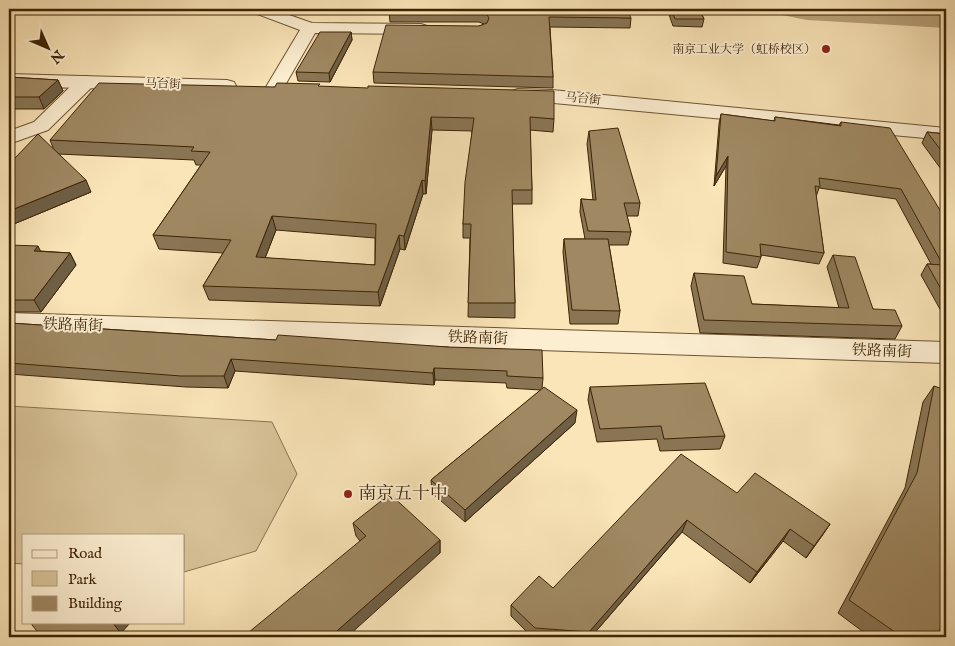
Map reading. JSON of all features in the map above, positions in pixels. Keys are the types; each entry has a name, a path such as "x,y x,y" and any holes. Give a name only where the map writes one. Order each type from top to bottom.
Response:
{"street":[{"path":"258,9 306,26 439,29"},
{"path":"259,87 306,26 334,12"},
{"name":"马台街","path":"9,80 295,88"},
{"path":"9,138 41,126 86,82"},
{"name":"马台街","path":"503,94 552,96 946,134"},
{"name":"铁路南街","path":"9,323 946,353"}],"green space":[{"path":"9,406 272,422 297,474 256,551 185,572 185,534 22,534 22,564 9,563"}],"water":[{"path":"824,9 941,9 946,10 946,21"}],"building":[{"path":"390,9 627,9 631,18 549,17 553,77 373,72 386,25 479,26 487,23 489,18 487,15 479,12 389,12"},
{"path":"671,9 699,9 704,19 675,19"},
{"path":"320,32 351,32 329,73 296,72"},
{"path":"9,77 58,80 39,97 9,97"},
{"path":"99,83 275,87 277,83 368,88 368,86 554,91 554,119 530,117 532,190 512,190 515,303 468,303 471,224 463,224 465,182 474,118 431,117 425,181 422,180 404,236 399,235 378,292 203,286 231,240 153,235 210,152 191,151 194,147 50,140","holes":["272,216 376,224 375,265 256,257"]},
{"path":"721,114 775,121 775,117 841,126 841,122 890,128 946,220 946,298 927,264 943,265 901,189 819,178 820,187 815,186 824,253 760,244 761,257 726,252 728,156 716,176"},
{"path":"618,128 640,203 624,203 631,232 588,231 581,199 596,200 589,131"},
{"path":"927,132 946,134 946,157"},
{"path":"38,134 86,180 9,211 9,151 15,158"},
{"path":"564,239 608,239 620,311 572,310"},
{"path":"9,245 38,246 34,251 70,253 34,300 9,300"},
{"path":"833,255 855,257 873,309 895,310 902,326 704,320 694,273 744,276 752,304 849,308"},
{"path":"9,323 276,340 278,335 448,347 542,350 543,378 507,376 507,371 434,368 433,373 231,359 224,376 181,376 9,363"},
{"path":"705,383 725,436 664,439 661,426 600,429 590,387"},
{"path":"934,386 946,390 946,617 936,637 902,637 849,600 917,473"},
{"path":"544,387 577,410 465,510 431,480"},
{"path":"681,454 737,493 755,473 830,524 814,546 790,529 757,572 687,520 589,632 535,628 511,605 539,576 553,588"},
{"path":"390,494 440,540 330,637 243,637 366,536 353,523"},
{"path":"114,624 124,637 42,637 32,625"}],"waterway":[{"path":"792,9 807,12 946,20"}],"place":[{"name":"南京工业大学（虹桥校区）","path":"826,49"},
{"name":"南京五十中","path":"348,494"}]}
